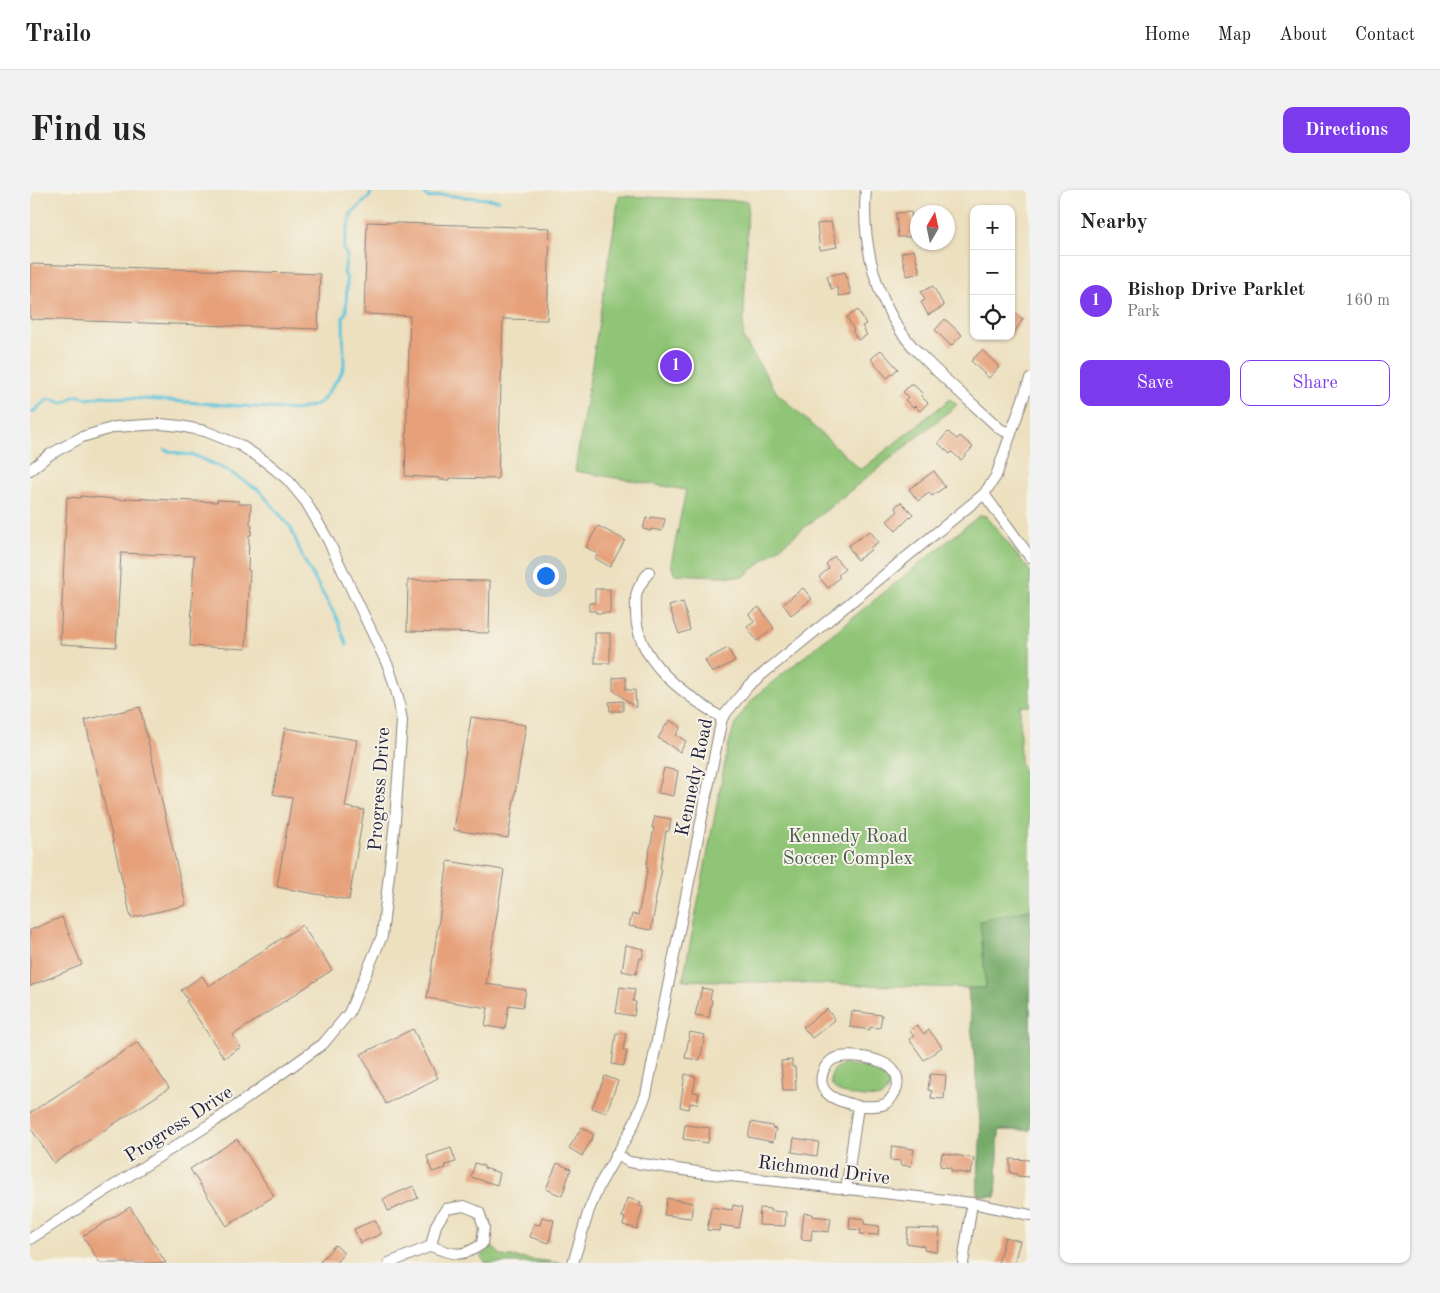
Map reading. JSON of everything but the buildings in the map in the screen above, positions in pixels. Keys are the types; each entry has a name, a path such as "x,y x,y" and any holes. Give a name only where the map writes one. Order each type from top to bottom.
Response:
{"street":[{"path":"866,190 867,229 875,278 890,314 913,346 1000,429 1011,434"},
{"name":"Kennedy Road","path":"573,1263 589,1210 600,1184 632,1128 646,1095 722,718 748,685 984,494 996,476 1030,379"},
{"name":"Progress Drive","path":"30,470 49,455 82,437 115,427 161,424 205,431 240,445 266,462 287,479 306,502 328,540 389,668 398,697 402,721 395,821 382,936 349,1012 323,1044 242,1102 30,1239"},
{"path":"984,494 1030,557"},
{"path":"649,572 636,592 636,615 640,638 653,661 669,679 722,718"},
{"path":"839,1057 868,1058 888,1064 895,1071 898,1086 890,1101 882,1105 858,1106 835,1099 825,1092 822,1083 822,1073 831,1060 839,1057"},
{"path":"846,1190 858,1106"},
{"name":"Richmond Drive","path":"616,1154 629,1162 704,1173 972,1204 1030,1215"},
{"path":"963,1263 972,1204"},
{"path":"389,1263 431,1246 452,1254 470,1253 482,1244 484,1227 479,1212 464,1206 446,1209 436,1225 431,1246"}],"green space":[{"path":"619,196 748,201 743,338 777,393 861,470 950,399 957,405 743,577 674,574 671,563 686,490 575,471"},
{"name":"Kennedy Road Soccer Complex","path":"980,515 986,516 1030,571 1030,706 1020,706 1020,763 1030,786 1030,1130 999,1130 996,1197 977,1195 981,1131 968,988 683,980 728,747 743,711 759,693"},
{"path":"1030,910 1030,1130 999,1130 996,1197 977,1195 981,1131 968,988 986,988 980,921"},
{"path":"845,1064 881,1071 885,1074 888,1078 889,1087 885,1094 876,1098 855,1096 840,1092 834,1088 831,1083 833,1071"},
{"path":"491,1246 502,1256 561,1263 486,1263 481,1258"}],"waterway":[{"path":"30,412 33,412 48,399 64,403 75,396 82,396 88,399 102,396 296,410 322,401 344,367 343,318 346,312 347,279 344,273 347,255 343,249 351,214 369,197 372,190"},
{"path":"385,190 387,192 389,190"},
{"path":"420,190 429,198 443,195 499,200"},
{"path":"165,450 193,455 223,468 259,490 291,528 303,558 337,619 347,645"}],"place":[{"name":"Bishop Drive Parklet","path":"676,366"}]}
